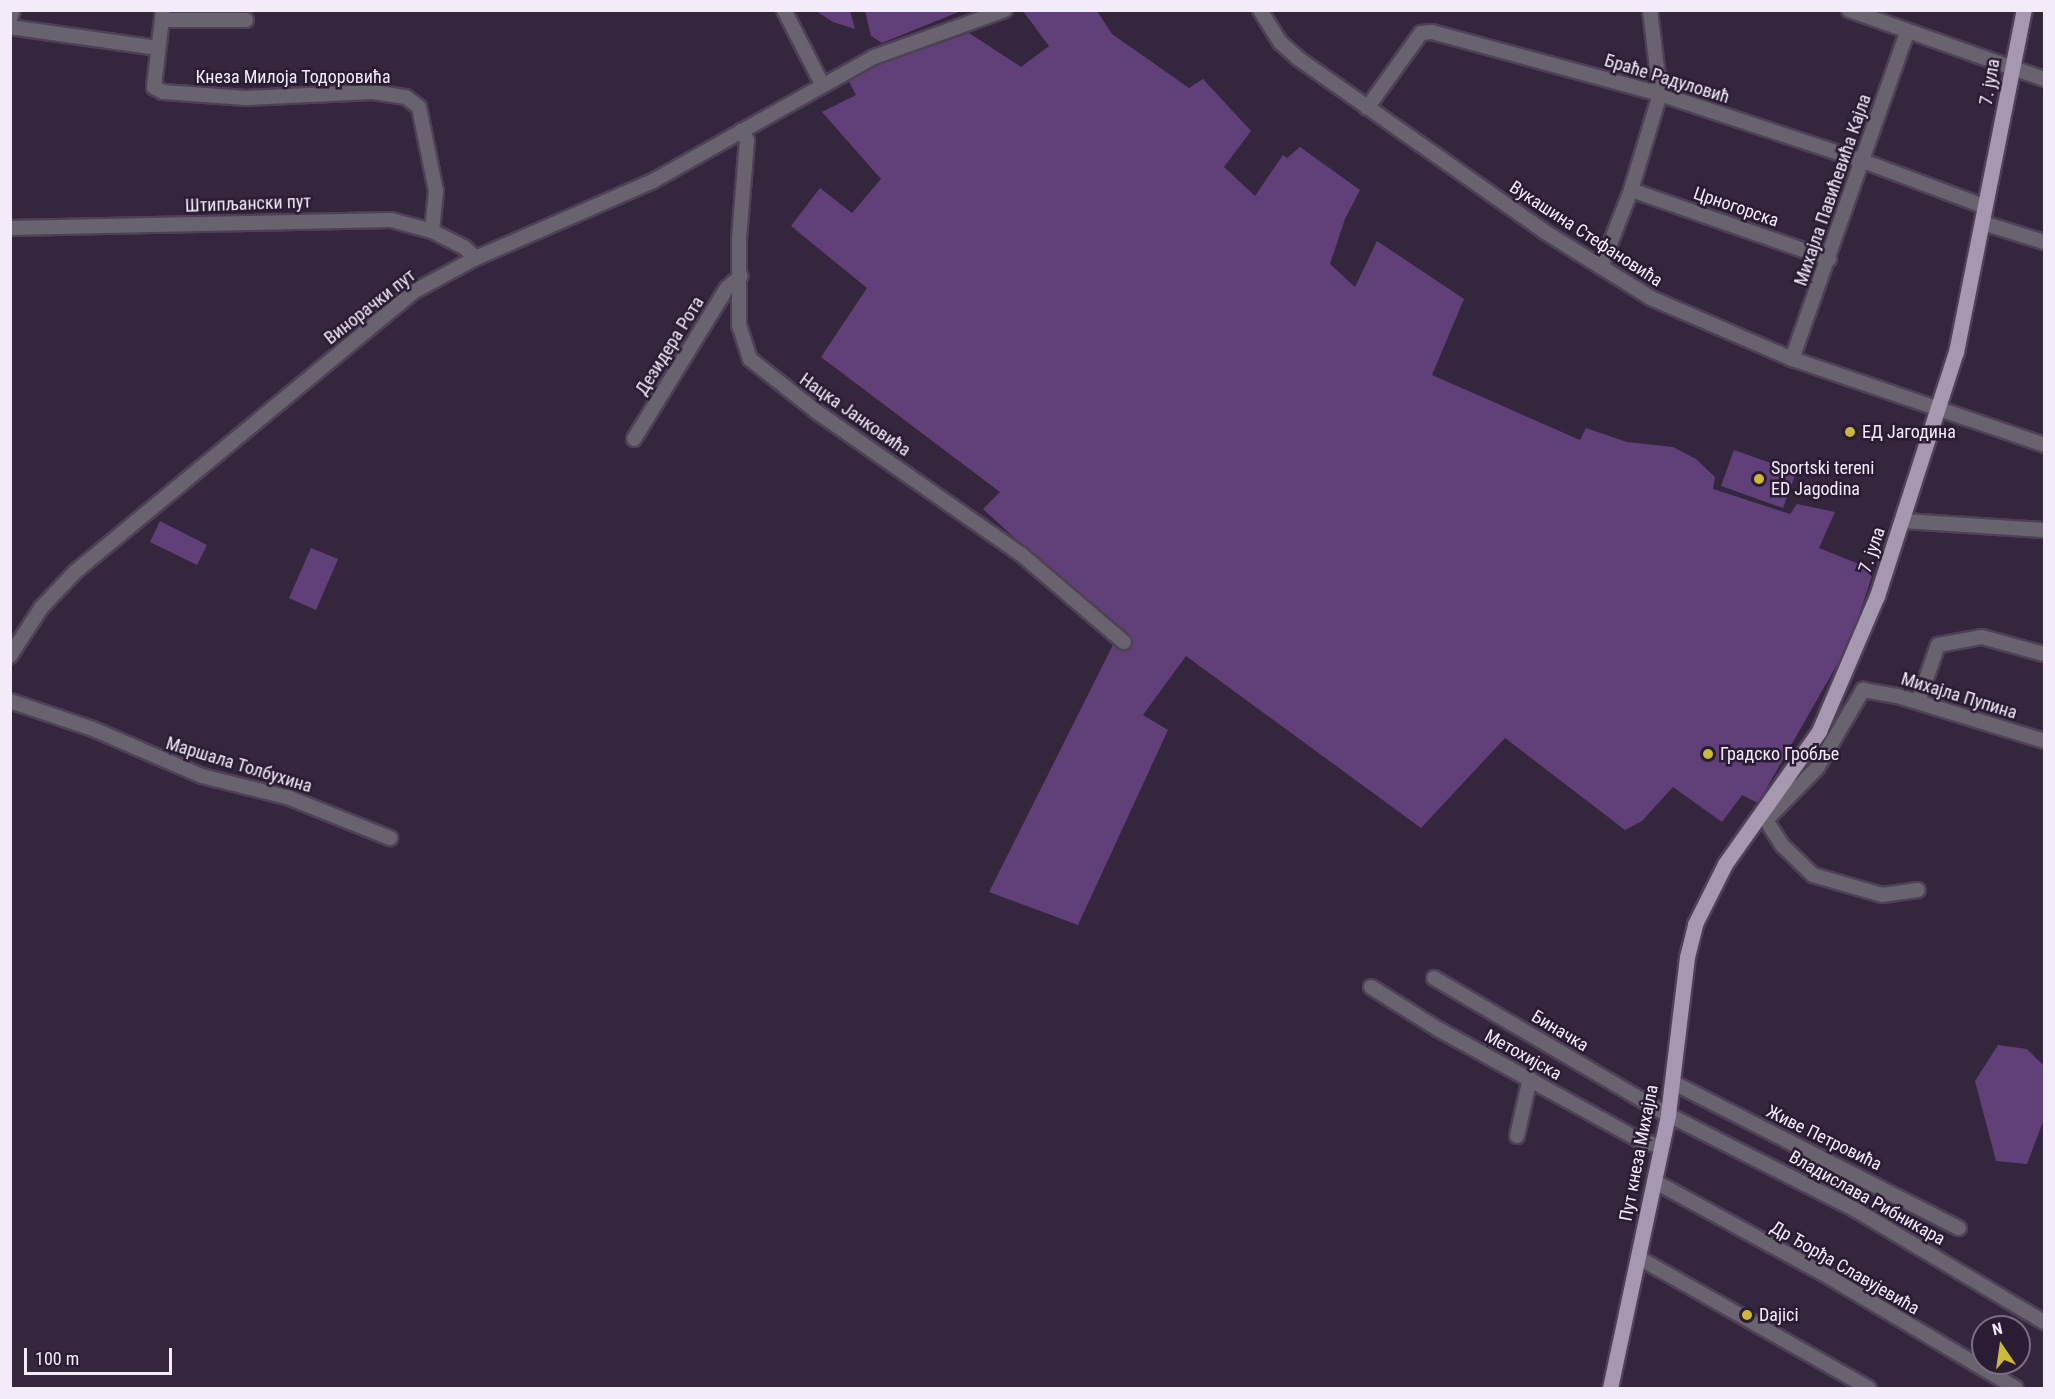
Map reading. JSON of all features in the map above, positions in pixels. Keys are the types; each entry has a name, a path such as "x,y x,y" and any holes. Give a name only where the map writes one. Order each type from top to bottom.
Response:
{"main road":[{"name":"7. јула","path":"1695,923 1719,874 1764,815 1807,752 1829,712 1869,618 1940,406 1964,321 2024,10"},
{"name":"Пут кнеза Михајла","path":"1610,1389 1668,1113 1687,957 1695,923"}],"street":[{"path":"10,19 13,10"},
{"path":"784,10 824,86"},
{"name":"Винорачки пут","path":"10,656 41,608 75,572 413,292 476,258 653,181 874,57 1005,10"},
{"name":"Вукашина Стефановића","path":"1260,10 1288,51 1367,108 1651,298 1792,359 1940,406 2044,445"},
{"path":"1602,267 1631,190 1660,94 1650,10"},
{"path":"1849,10 2044,79"},
{"path":"10,27 158,48 163,15 246,20"},
{"name":"Браће Радуловић","path":"1367,108 1421,33 1427,31 1660,94 1863,161 1986,207"},
{"name":"Михајла Павићевића Кајла","path":"1792,359 1830,259 1907,32"},
{"name":"Кнеза Милоја Тодоровића","path":"158,48 154,87 168,94 246,98 350,92 406,97 419,106 436,191 432,231"},
{"name":"Нацка Јанковића","path":"741,131 747,140 739,325 750,359 817,412 1022,555 1124,642"},
{"name":"Црногорска","path":"1631,190 1830,259"},
{"name":"Штипљански пут","path":"10,228 369,219 432,231 464,247 476,258"},
{"path":"1983,223 2044,242"},
{"name":"Дезидера Рота","path":"634,439 727,288 741,276"},
{"path":"1903,521 2044,530"},
{"path":"1918,702 1938,645 1982,637 2044,654"},
{"name":"Михајла Пупина","path":"1764,815 1817,768 1863,690 1918,702 2044,741"},
{"name":"Маршала Толбухина","path":"10,701 93,729 167,763 290,798 390,838"},
{"path":"1764,815 1797,861 1829,883 1882,896 1918,890"},
{"name":"Биначка","path":"1434,978 1668,1113"},
{"name":"Метохијска","path":"1371,987 1637,1139 1661,1147"},
{"path":"1517,1136 1530,1078"},
{"name":"Живе Петровића","path":"1672,1082 1959,1228"},
{"name":"Владислава Рибникара","path":"1668,1113 1856,1210 2044,1322"},
{"name":"Др Ђорђа Славујевића","path":"1654,1181 1830,1277 2016,1389"},
{"path":"1639,1258 1869,1389"}],"shaded area":[{"path":"865,10 961,11 882,43 871,36"},
{"path":"816,11 850,11 855,29 833,22"},
{"path":"1023,11 1097,11 1112,34 1189,88 1203,79 1251,131 1224,167 1255,196 1283,155 1287,158 1300,147 1360,190 1345,219 1330,264 1355,287 1377,241 1464,299 1432,375 1580,440 1586,428 1627,442 1673,447 1696,459 1715,477 1713,489 1790,514 1797,504 1835,512 1819,548 1874,570 1850,642 1758,803 1742,795 1722,822 1673,787 1642,821 1625,830 1505,738 1421,828 1186,656 1143,715 1168,730 1078,925 989,892 1119,633 983,509 1000,492 821,357 867,288 791,226 820,188 852,213 881,179 822,112 856,95 848,80 878,65 969,33 1021,67 1049,46"},
{"name":"Sportski tereni ED Jagodina","path":"1734,450 1796,472 1783,508 1721,486"},
{"path":"160,521 207,545 197,565 150,542"},
{"path":"311,548 338,559 316,610 289,598"},
{"path":"1998,1045 2027,1049 2044,1066 2044,1119 2027,1164 1996,1161 1975,1081"}],"place":[{"name":"ЕД Јагодина","path":"1850,432"},
{"name":"Sportski tereni ED Jagodina","path":"1759,479"},
{"name":"Градско Гробље","path":"1708,754"},
{"name":"Dajici","path":"1747,1315"}]}
